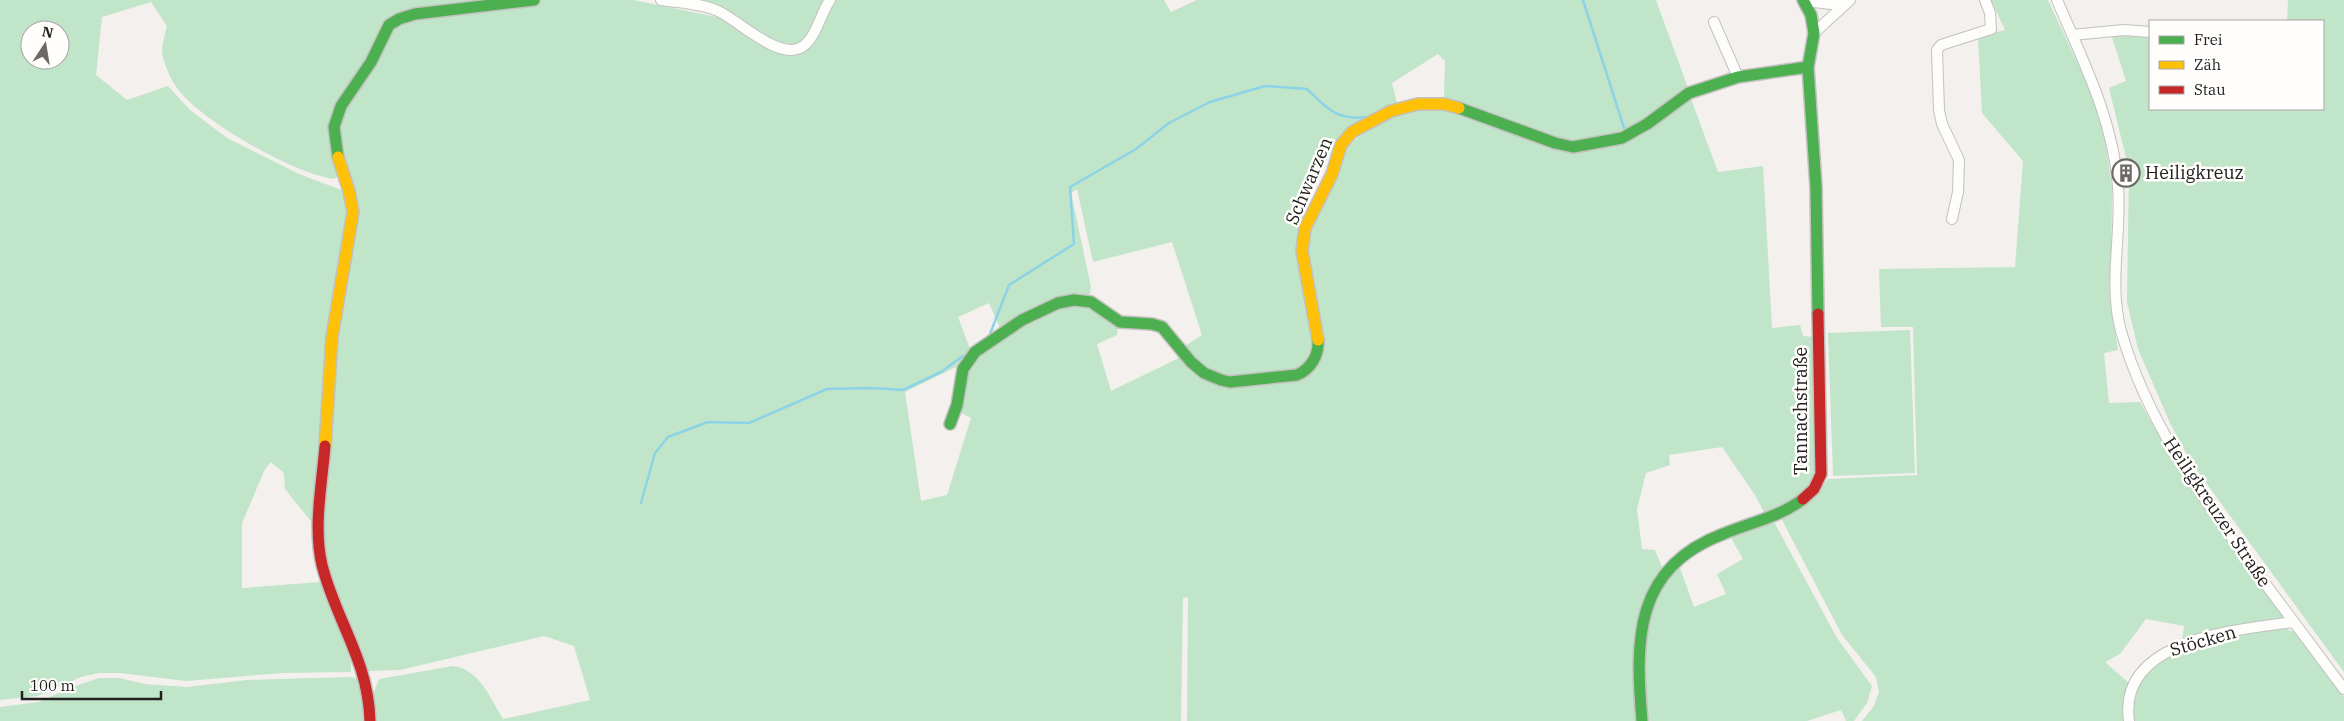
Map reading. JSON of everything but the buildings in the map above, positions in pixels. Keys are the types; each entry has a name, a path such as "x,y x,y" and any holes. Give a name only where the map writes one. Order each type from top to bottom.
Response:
{"street":[{"path":"370,721 369,694 342,614 320,563 318,543 332,338 353,212 350,189 335,144 335,116 340,105 362,76 379,48 382,36 390,24 403,18 444,9 502,6 534,0"},
{"path":"661,0 708,7 718,11 774,46 784,50 793,50 805,44 814,32 818,19 830,0"},
{"path":"1952,220 1958,192 1959,160 1942,124 1939,110 1937,50 1940,45 1990,29 1990,13 1985,0"},
{"name":"Heiligkreuzer Straße","path":"2057,0 2097,93 2115,161 2118,224 2116,303 2128,351 2160,428 2182,468 2293,622 2344,689"},
{"path":"1804,1 1830,4 1848,1"},
{"name":"Tannachstraße","path":"1642,721 1639,648 1645,609 1663,576 1689,550 1727,532 1796,505 1811,495 1820,482 1816,188 1808,67 1814,33 1811,16 1804,1"},
{"path":"1814,33 1848,1"},
{"path":"1714,22 1738,77 1808,67"},
{"path":"2072,35 2124,30 2149,32"},
{"name":"Schwarzen","path":"950,424 958,400 963,369 974,353 1023,320 1063,301 1073,299 1084,299 1096,303 1122,323 1153,323 1163,327 1196,369 1219,381 1230,382 1297,375 1306,371 1315,357 1318,344 1317,328 1302,251 1305,228 1332,174 1341,145 1352,132 1392,112 1418,104 1444,104 1469,110 1573,147 1622,138 1647,124 1689,93 1738,77"},
{"name":"Stöcken","path":"2129,721 2130,694 2136,680 2163,652 2191,642 2242,629 2293,622"}],"green space":[{"path":"0,0 633,0 717,17 783,53 796,55 809,46 814,39 834,0 1164,0 1171,12 1197,0 1656,0 1688,88 1643,121 1613,136 1596,140 1557,140 1444,98 1445,61 1438,54 1392,83 1397,103 1351,130 1340,143 1337,140 1305,206 1299,248 1300,262 1315,334 1314,351 1308,364 1296,373 1238,379 1216,377 1201,369 1187,354 1189,353 1185,346 1202,335 1172,242 1093,262 1077,189 1071,193 1091,287 1090,294 1063,298 1000,328 989,303 958,317 971,352 960,365 905,392 921,501 947,495 971,418 960,412 968,363 1006,334 1041,314 1058,307 1074,303 1086,304 1095,308 1118,325 1117,335 1097,344 1111,391 1181,357 1202,376 1214,382 1229,385 1283,380 1303,376 1309,372 1315,366 1318,359 1321,344 1305,250 1312,217 1336,176 1347,148 1357,138 1392,116 1419,107 1444,108 1468,114 1573,151 1630,141 1677,103 1690,96 1718,172 1763,166 1772,328 1800,325 1803,336 1813,337 1816,477 1809,492 1803,497 1789,506 1765,514 1755,495 1722,447 1669,455 1670,465 1646,473 1637,509 1642,549 1655,550 1662,567 1661,573 1651,584 1642,607 1635,648 1638,721 1187,721 1188,598 1183,597 1181,721 376,721 373,695 379,679 453,666 462,668 477,679 489,694 503,719 590,700 574,646 544,636 400,670 367,671 346,613 324,562 320,524 336,338 356,212 354,193 340,150 337,129 345,105 381,53 389,31 386,24 361,72 337,103 333,112 330,130 331,139 340,175 334,179 317,175 273,157 227,130 189,101 175,85 166,66 162,52 167,26 151,2 102,17 96,75 127,100 168,86 190,110 227,138 299,174 344,191 348,199 349,213 328,336 314,525 285,489 284,473 271,462 265,469 242,523 242,588 320,582 345,637 351,672 282,673 186,681 120,673 99,673 81,677 37,696 0,700"},
{"path":"690,0 825,0 806,37 794,45 773,40 717,5"},
{"path":"1991,0 2048,0 2092,94 2104,133 2112,188 2111,304 2118,350 2104,353 2109,403 2140,402 2191,486 2227,539 2285,617 2282,621 2191,637 2182,641 2184,626 2146,619 2120,654 2105,662 2130,684 2126,691 2126,721 1862,721 1874,706 1879,692 1876,677 1842,635 1782,520 1783,515 1809,501 1828,479 1917,475 1913,327 1881,327 1879,269 2015,267 2023,161 1982,113 1978,37 2005,30"},
{"path":"2288,0 2344,0 2344,672 2191,462 2170,423 2138,349 2127,302 2129,170 2109,88 2126,81 2111,34 2148,35 2149,110 2324,110 2324,20 2287,20"},
{"path":"1910,330 1915,473 1833,476 1828,333"},
{"path":"1774,522 1837,638 1872,686 1867,703 1854,721 1846,721 1841,710 1807,721 1645,721 1642,648 1656,591 1679,565 1694,607 1726,594 1717,574 1743,559 1730,536"},
{"path":"2283,628 2295,632 2344,697 2344,721 2132,721 2133,695 2153,663 2191,646 2244,633"},
{"path":"352,677 362,681 367,721 0,721 0,707 39,702 72,687 99,678 119,678 145,684 187,687 247,680"}],"waterway":[{"path":"1583,0 1625,131"},
{"path":"990,334 1009,285 1074,244 1070,187 1136,149 1169,123 1210,102 1265,86 1307,89 1333,112 1348,117 1368,117"},
{"path":"641,503 655,453 668,437 708,422 749,423 827,389 871,388 903,390 941,372 963,356"}],"traffic: fast":[{"path":"338,157 334,127 341,106 371,62 389,25 399,19 415,14 534,0"},
{"path":"1803,0 1811,15 1814,33 1808,67 1816,187 1818,314"},
{"path":"1459,108 1555,143 1573,147 1622,138 1647,124 1689,93 1738,77 1808,67"},
{"path":"950,424 957,405 963,369 975,352 1022,320 1058,303 1074,300 1091,302 1120,322 1152,324 1162,327 1191,362 1204,373 1230,382 1297,375 1313,361 1317,351 1318,340"},
{"path":"1642,721 1639,662 1641,635 1646,610 1656,587 1672,566 1694,548 1723,534 1784,511 1803,499"}],"traffic: slow":[{"path":"1318,340 1302,251 1305,228 1332,174 1341,145 1352,132 1391,111 1418,104 1444,104 1459,108"},
{"path":"325,446 332,337 353,212 349,191 338,157"}],"traffic: jam":[{"path":"1803,499 1814,489 1821,474 1818,314"},
{"path":"325,446 318,521 319,551 328,585 364,678 370,721"}],"place":[{"name":"Heiligkreuz","path":"2126,173"}]}
